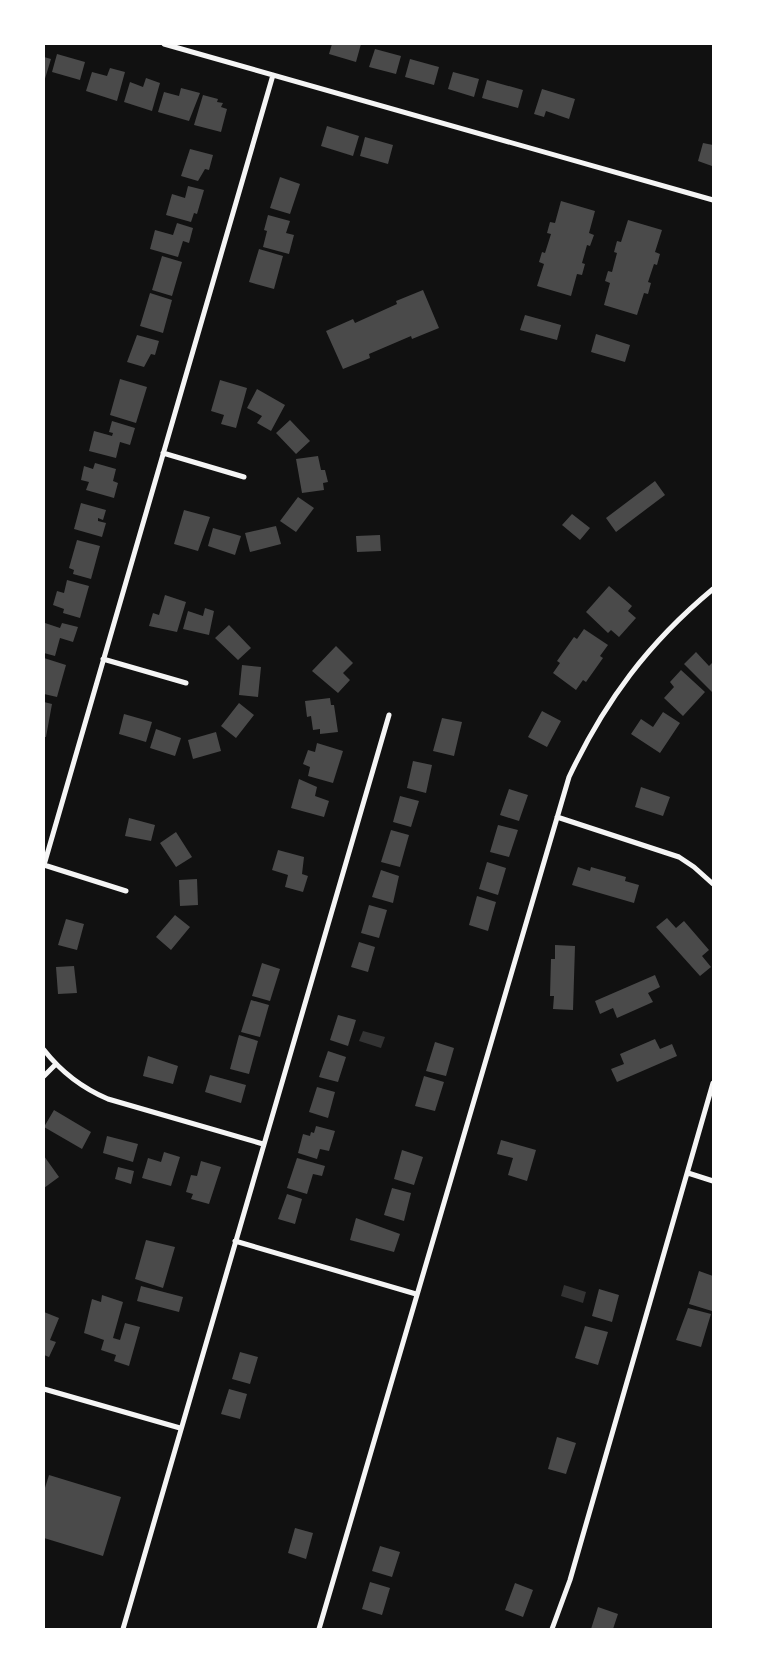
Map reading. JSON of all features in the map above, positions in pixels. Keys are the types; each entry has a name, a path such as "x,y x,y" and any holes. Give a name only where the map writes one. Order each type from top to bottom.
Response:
{"street":[{"path":"164,44 713,200"},
{"path":"126,891 44,865 273,75"},
{"path":"163,453 244,477"},
{"path":"319,1629 569,777 587,740 608,704 657,641 713,589"},
{"path":"103,659 186,682"},
{"path":"123,1629 389,715"},
{"path":"557,817 679,857 713,884"},
{"path":"44,1050 55,1065 83,1087 108,1099 263,1144"},
{"path":"44,1076 55,1065"},
{"path":"552,1629 570,1580 713,1084"},
{"path":"688,1173 713,1181"},
{"path":"235,1241 416,1294"},
{"path":"44,1389 180,1428"}],"shaded area":[{"path":"363,1031 385,1037 381,1048 359,1041"},
{"path":"564,1285 586,1292 583,1303 561,1296"}],"building":[{"path":"332,44 361,44 356,62 329,54"},
{"path":"375,49 401,56 396,74 369,67"},
{"path":"57,54 85,62 80,80 52,72"},
{"path":"44,57 51,59 44,82"},
{"path":"410,59 439,67 434,85 405,77"},
{"path":"110,68 125,72 117,101 86,91 92,72 107,76"},
{"path":"453,72 479,79 474,97 448,89"},
{"path":"146,78 160,83 152,111 124,102 130,82 143,87"},
{"path":"487,80 523,90 518,108 482,98"},
{"path":"181,88 200,93 189,121 158,112 164,92 179,96"},
{"path":"542,89 575,99 569,119 546,111 544,117 534,114"},
{"path":"203,95 218,99 217,102 223,103 221,107 227,109 221,132 194,125"},
{"path":"327,126 359,136 353,156 321,146"},
{"path":"365,137 393,145 388,164 360,156"},
{"path":"703,143 713,145 712,166 698,161"},
{"path":"190,149 213,155 209,170 205,169 198,181 181,176"},
{"path":"280,177 300,184 290,214 270,208"},
{"path":"188,186 204,190 197,214 194,213 191,222 166,215 172,194 185,198"},
{"path":"561,201 595,211 589,233 594,235 590,246 587,245 582,263 585,264 582,275 577,274 571,296 537,286 544,264 539,262 542,252 545,253 551,234 547,233 550,222 555,223"},
{"path":"268,215 290,221 286,233 294,235 289,254 263,247 267,231 264,230"},
{"path":"628,220 662,230 655,252 660,254 657,265 654,264 648,282 651,283 648,294 644,293 637,315 604,305 610,283 605,281 608,271 612,272 617,253 614,252 617,241 621,242"},
{"path":"177,223 193,228 189,243 183,241 178,257 150,249 155,230 173,235"},
{"path":"259,249 283,256 274,289 249,282"},
{"path":"162,256 182,262 172,296 152,290"},
{"path":"423,290 439,328 412,339 411,336 369,354 370,358 343,369 326,331 353,319 355,323 397,304 396,301"},
{"path":"150,293 172,300 163,333 140,326"},
{"path":"525,315 561,325 557,340 520,330"},
{"path":"596,334 630,345 625,362 591,352"},
{"path":"137,335 159,341 155,355 151,354 144,367 127,362"},
{"path":"120,379 147,387 136,423 110,415"},
{"path":"220,380 247,388 236,428 221,424 224,415 211,411"},
{"path":"257,389 285,405 271,431 257,423 262,416 247,408"},
{"path":"290,420 310,441 296,454 276,433"},
{"path":"112,421 135,428 130,445 120,442 116,458 89,451 94,431 112,436 113,433 109,432"},
{"path":"318,456 321,470 325,470 328,482 323,483 324,490 302,493 296,459"},
{"path":"95,463 116,469 113,481 118,483 114,498 86,490 89,482 81,480 84,466 93,469"},
{"path":"655,481 665,495 616,532 606,518"},
{"path":"298,497 314,508 296,532 280,521"},
{"path":"81,503 106,510 103,520 98,518 98,521 106,523 102,537 74,529"},
{"path":"184,510 210,517 198,551 174,544"},
{"path":"572,514 590,528 580,540 562,525"},
{"path":"276,526 281,544 250,552 245,533"},
{"path":"213,528 241,536 235,555 208,546"},
{"path":"380,535 381,551 357,552 356,536"},
{"path":"77,540 100,546 91,579 73,574 74,570 69,568"},
{"path":"67,580 89,586 80,618 63,613 64,609 53,605 57,591 64,593"},
{"path":"609,586 632,606 628,611 636,618 619,637 611,630 608,633 586,612"},
{"path":"165,595 186,602 177,632 149,626 153,613 159,615"},
{"path":"205,608 214,611 209,635 183,629 188,611 203,616"},
{"path":"45,623 60,628 62,623 78,627 73,642 60,638 55,656 44,653"},
{"path":"229,625 251,648 238,660 215,638"},
{"path":"584,629 608,645 600,656 603,658 586,682 583,680 576,690 553,673 560,663 557,661 574,637 577,639"},
{"path":"336,646 353,663 343,673 350,680 338,693 312,671"},
{"path":"696,652 709,666 713,662 712,692 684,664"},
{"path":"44,658 66,665 57,697 44,694"},
{"path":"242,665 261,667 258,697 239,695"},
{"path":"681,670 705,692 683,716 664,698 674,687 670,682"},
{"path":"330,698 331,705 334,705 338,732 320,734 320,729 313,730 311,716 307,717 305,701"},
{"path":"44,702 52,704 46,737 44,737"},
{"path":"239,703 254,715 236,738 221,726"},
{"path":"542,711 561,721 547,747 528,737"},
{"path":"663,712 680,723 660,753 631,734 641,719 653,727"},
{"path":"124,714 152,722 146,742 119,734"},
{"path":"442,718 462,722 454,756 433,751"},
{"path":"156,729 181,738 175,756 150,748"},
{"path":"216,732 221,751 193,759 188,740"},
{"path":"317,743 343,751 333,783 308,776 310,767 303,764 308,750 315,752"},
{"path":"413,761 432,765 426,793 407,788"},
{"path":"299,779 317,787 315,796 329,801 324,817 291,808"},
{"path":"641,787 670,797 663,816 635,807"},
{"path":"509,789 528,795 519,821 500,815"},
{"path":"400,796 419,801 411,827 393,822"},
{"path":"129,818 155,825 151,841 125,836"},
{"path":"498,825 518,830 509,857 490,852"},
{"path":"391,830 409,835 400,867 381,862"},
{"path":"176,832 192,857 176,867 160,843"},
{"path":"278,850 304,857 302,874 308,876 303,892 285,887 288,875 272,870"},
{"path":"487,862 506,868 498,895 479,889"},
{"path":"578,867 590,871 591,867 626,877 625,881 639,885 634,903 572,885"},
{"path":"381,870 399,876 393,903 372,897"},
{"path":"197,879 198,905 180,906 179,880"},
{"path":"477,896 496,902 488,931 469,925"},
{"path":"369,905 387,910 379,938 361,933"},
{"path":"175,915 190,927 171,950 156,937"},
{"path":"667,918 676,928 684,921 709,950 702,956 711,967 700,976 656,927"},
{"path":"66,919 84,924 77,950 58,945"},
{"path":"359,942 375,947 368,972 351,967"},
{"path":"555,945 575,946 573,1010 553,1009 554,996 550,996 551,959 555,959"},
{"path":"262,963 280,969 270,1001 252,996"},
{"path":"74,966 77,993 58,994 56,967"},
{"path":"655,975 660,987 648,993 653,1002 617,1018 613,1008 600,1014 595,1001"},
{"path":"251,1000 269,1005 260,1037 241,1032"},
{"path":"338,1015 356,1020 348,1046 330,1040"},
{"path":"239,1035 258,1041 249,1074 230,1069"},
{"path":"655,1039 660,1049 672,1044 677,1056 617,1082 611,1069 624,1064 620,1054"},
{"path":"435,1042 454,1048 446,1076 426,1071"},
{"path":"328,1051 346,1057 338,1082 319,1077"},
{"path":"148,1056 178,1066 173,1084 143,1076"},
{"path":"210,1075 246,1085 241,1103 205,1092"},
{"path":"424,1076 444,1082 435,1111 415,1106"},
{"path":"317,1087 335,1092 328,1118 309,1112"},
{"path":"54,1110 91,1132 82,1149 44,1127"},
{"path":"316,1126 335,1131 329,1151 320,1149 317,1159 298,1153 303,1134 310,1136 311,1132 314,1133"},
{"path":"107,1136 138,1144 133,1162 103,1153"},
{"path":"501,1140 536,1150 527,1181 508,1175 513,1158 497,1154"},
{"path":"402,1150 423,1157 414,1185 394,1179"},
{"path":"164,1152 180,1157 171,1186 142,1178 148,1158 161,1162"},
{"path":"44,1156 59,1177 44,1188"},
{"path":"297,1158 325,1166 322,1176 313,1174 307,1194 287,1188"},
{"path":"201,1161 221,1167 209,1204 191,1199 193,1194 186,1192 191,1175 197,1176"},
{"path":"118,1167 134,1171 131,1184 115,1179"},
{"path":"392,1188 411,1193 404,1221 384,1215"},
{"path":"287,1194 302,1199 295,1224 278,1219"},
{"path":"356,1218 400,1234 394,1252 350,1240"},
{"path":"146,1240 175,1247 163,1288 135,1279"},
{"path":"699,1271 713,1276 712,1311 689,1304"},
{"path":"141,1286 183,1297 179,1312 137,1301"},
{"path":"599,1289 619,1295 612,1322 592,1316"},
{"path":"102,1295 123,1302 113,1338 120,1340 125,1323 140,1327 129,1366 114,1361 116,1355 101,1350 104,1340 84,1333 92,1299 101,1302"},
{"path":"688,1308 711,1314 701,1347 676,1340"},
{"path":"44,1312 59,1318 50,1340 56,1342 49,1357 44,1355"},
{"path":"585,1326 608,1332 598,1365 575,1358"},
{"path":"240,1352 258,1357 250,1384 232,1379"},
{"path":"229,1389 247,1394 240,1419 221,1414"},
{"path":"557,1437 576,1443 566,1474 548,1469"},
{"path":"49,1475 121,1497 103,1556 44,1538 44,1491"},
{"path":"295,1528 313,1533 306,1559 288,1553"},
{"path":"380,1546 400,1552 392,1577 372,1571"},
{"path":"370,1582 390,1588 382,1615 362,1609"},
{"path":"515,1583 533,1590 523,1617 505,1610"},
{"path":"598,1607 618,1614 613,1629 591,1629"}]}
